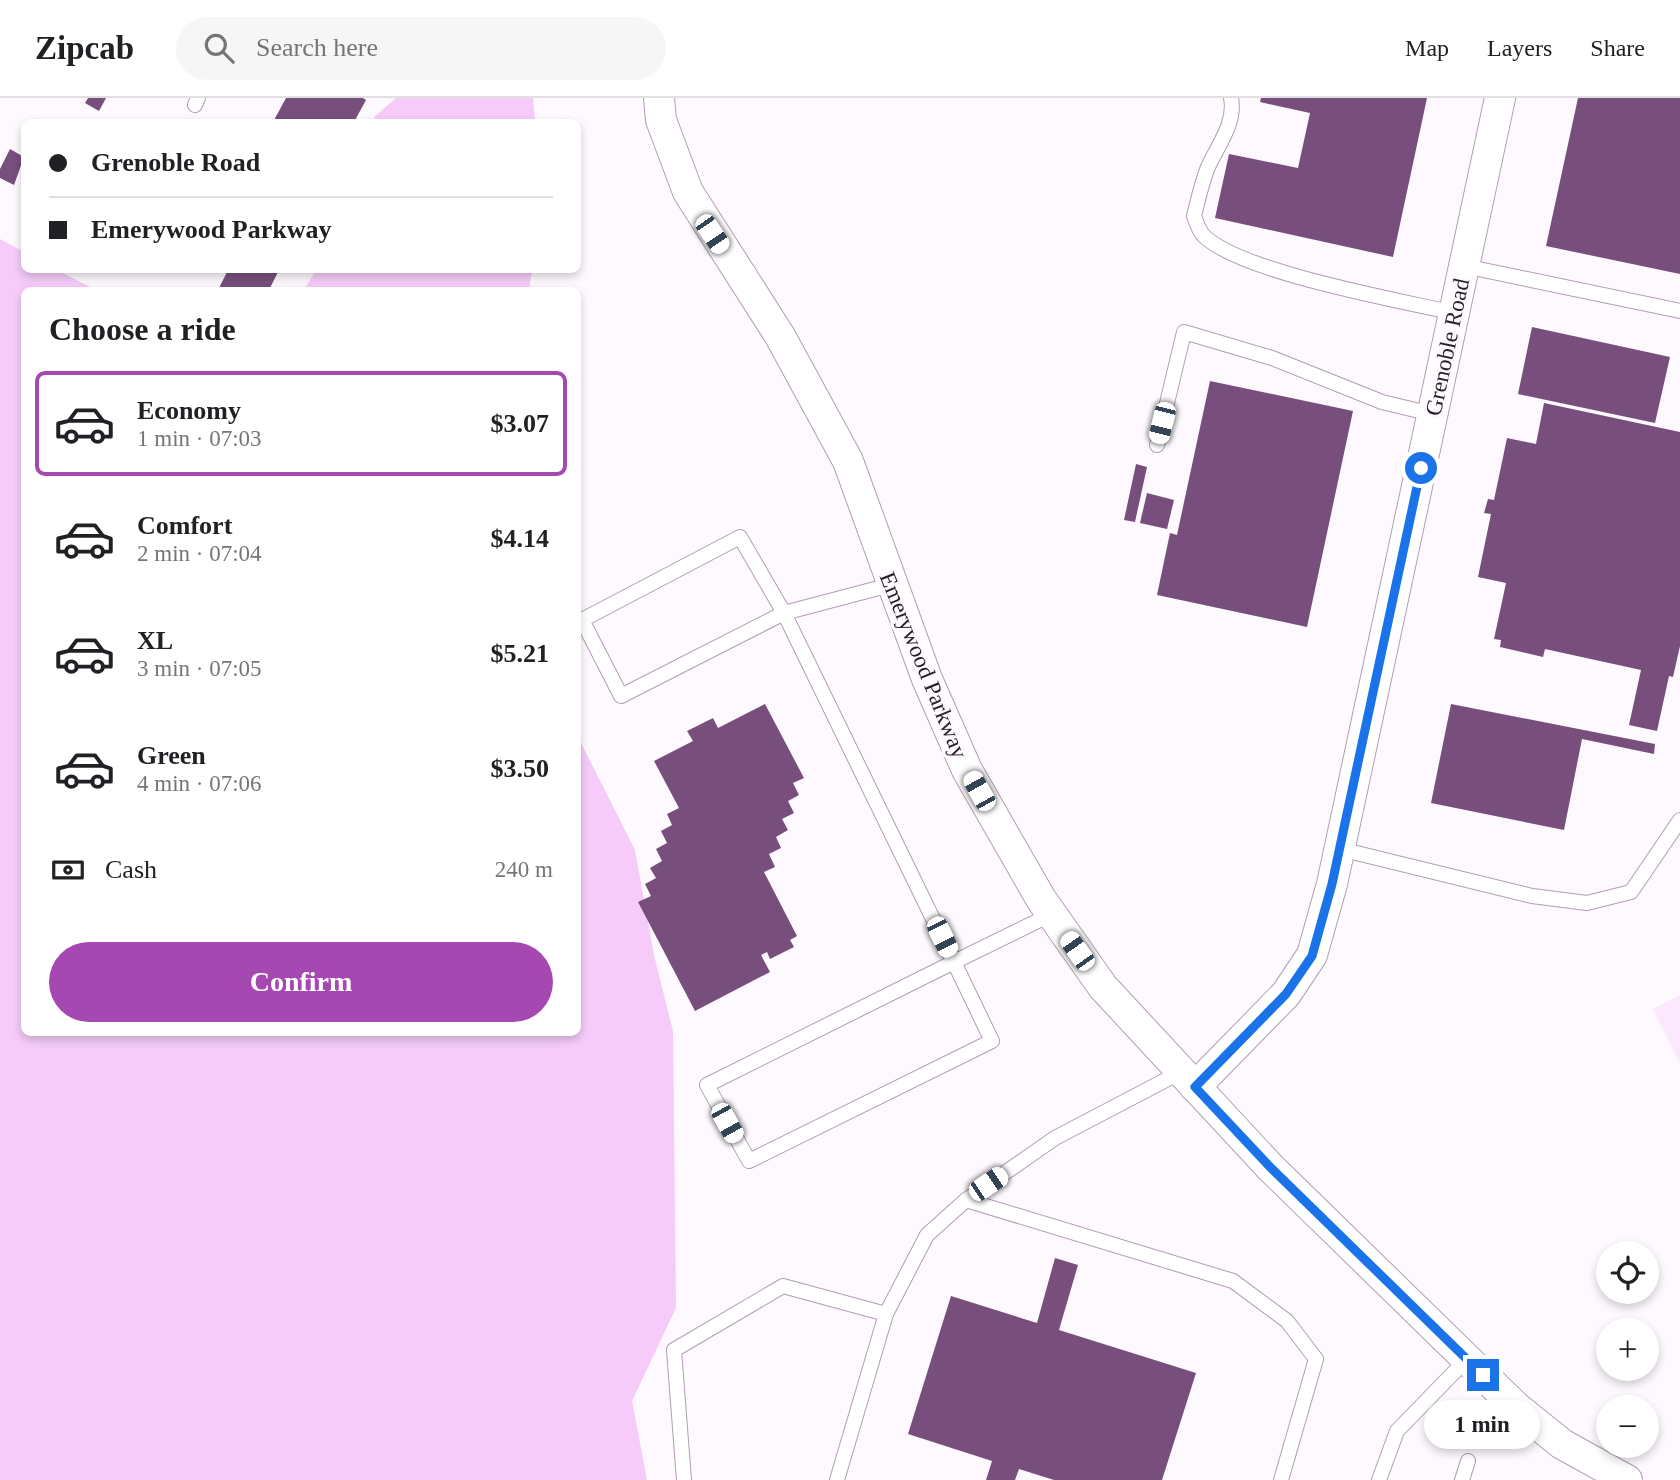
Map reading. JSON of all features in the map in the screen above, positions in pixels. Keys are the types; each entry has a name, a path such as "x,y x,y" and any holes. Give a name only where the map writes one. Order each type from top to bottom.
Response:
{"street":[{"name":"Emerywood Parkway","path":"659,98 661,120 688,192 780,336 848,461 890,585 967,770 1052,914 1103,987 1270,1167 1516,1407 1562,1444 1627,1480"},
{"name":"Grenoble Road","path":"1188,1080 1286,994 1312,956 1339,849 1500,98"}],"lane":[{"path":"1231,98 1233,107 1226,134 1208,168 1194,216 1202,234 1224,249 1275,270 1454,313"},
{"path":"1464,266 1680,311"},
{"path":"1157,445 1184,332 1272,358 1382,402 1433,414"},
{"path":"890,585 784,613 621,696 582,621 740,537 784,613 954,962 992,1041 748,1161 706,1085 954,962 1052,914"},
{"path":"1339,849 1532,896 1587,903 1631,892 1680,820"},
{"path":"837,1480 886,1314 927,1235 966,1199 1055,1138 1188,1080"},
{"path":"966,1199 1233,1281 1287,1321 1316,1359 1281,1480"},
{"path":"684,1480 674,1350 783,1286 886,1314"},
{"path":"1379,1480 1397,1431 1467,1359"},
{"path":"1462,1480 1468,1461"}],"shaded area":[{"path":"396,98 533,98 535,119 374,119"},
{"path":"0,239 21,250 21,273 63,273 90,287 21,287 21,1036 581,1036 581,743 635,850 654,955 673,1031 676,1308 632,1401 647,1480 0,1480"},
{"path":"314,273 532,273 529,287 306,287"},
{"path":"1680,995 1680,1064 1653,1009"}],"building":[{"path":"88,98 106,98 99,111 85,103"},
{"path":"286,98 366,100 356,119 275,119"},
{"path":"1261,98 1427,98 1393,257 1215,218 1229,154 1298,168 1310,113 1260,102"},
{"path":"1578,98 1680,98 1680,274 1546,246"},
{"path":"10,149 21,155 21,165 14,185 0,178 0,169"},
{"path":"226,273 278,273 270,287 220,287"},
{"path":"1532,327 1670,357 1655,423 1518,394"},
{"path":"1210,381 1353,411 1307,627 1157,595 1170,533 1177,535"},
{"path":"1544,403 1680,432 1680,646 1673,677 1669,676 1657,731 1629,725 1641,670 1545,649 1543,657 1500,647 1501,640 1494,639 1506,583 1478,577 1491,514 1484,513 1488,499 1494,500 1507,438 1536,444"},
{"path":"1136,464 1147,467 1135,522 1124,520"},
{"path":"1147,493 1174,500 1167,529 1140,523"},
{"path":"765,704 804,778 793,783 799,795 788,801 794,813 782,819 788,830 776,837 781,848 769,854 775,867 764,872 797,936 790,940 794,947 770,959 767,952 761,955 770,972 695,1011 638,902 651,896 645,884 656,878 650,868 662,861 656,849 667,843 661,831 672,825 667,814 679,808 654,761 693,741 687,731 713,718 718,728"},
{"path":"1451,704 1655,744 1654,754 1582,739 1564,830 1431,803"},
{"path":"1055,1258 1078,1265 1059,1330 1196,1373 1162,1480 1054,1480 1019,1469 1015,1480 986,1480 992,1461 908,1434 951,1296 1037,1323"}],"route":[{"path":"1421,468 1332,884 1312,956 1286,994 1195,1087 1270,1167 1483,1375"}]}
